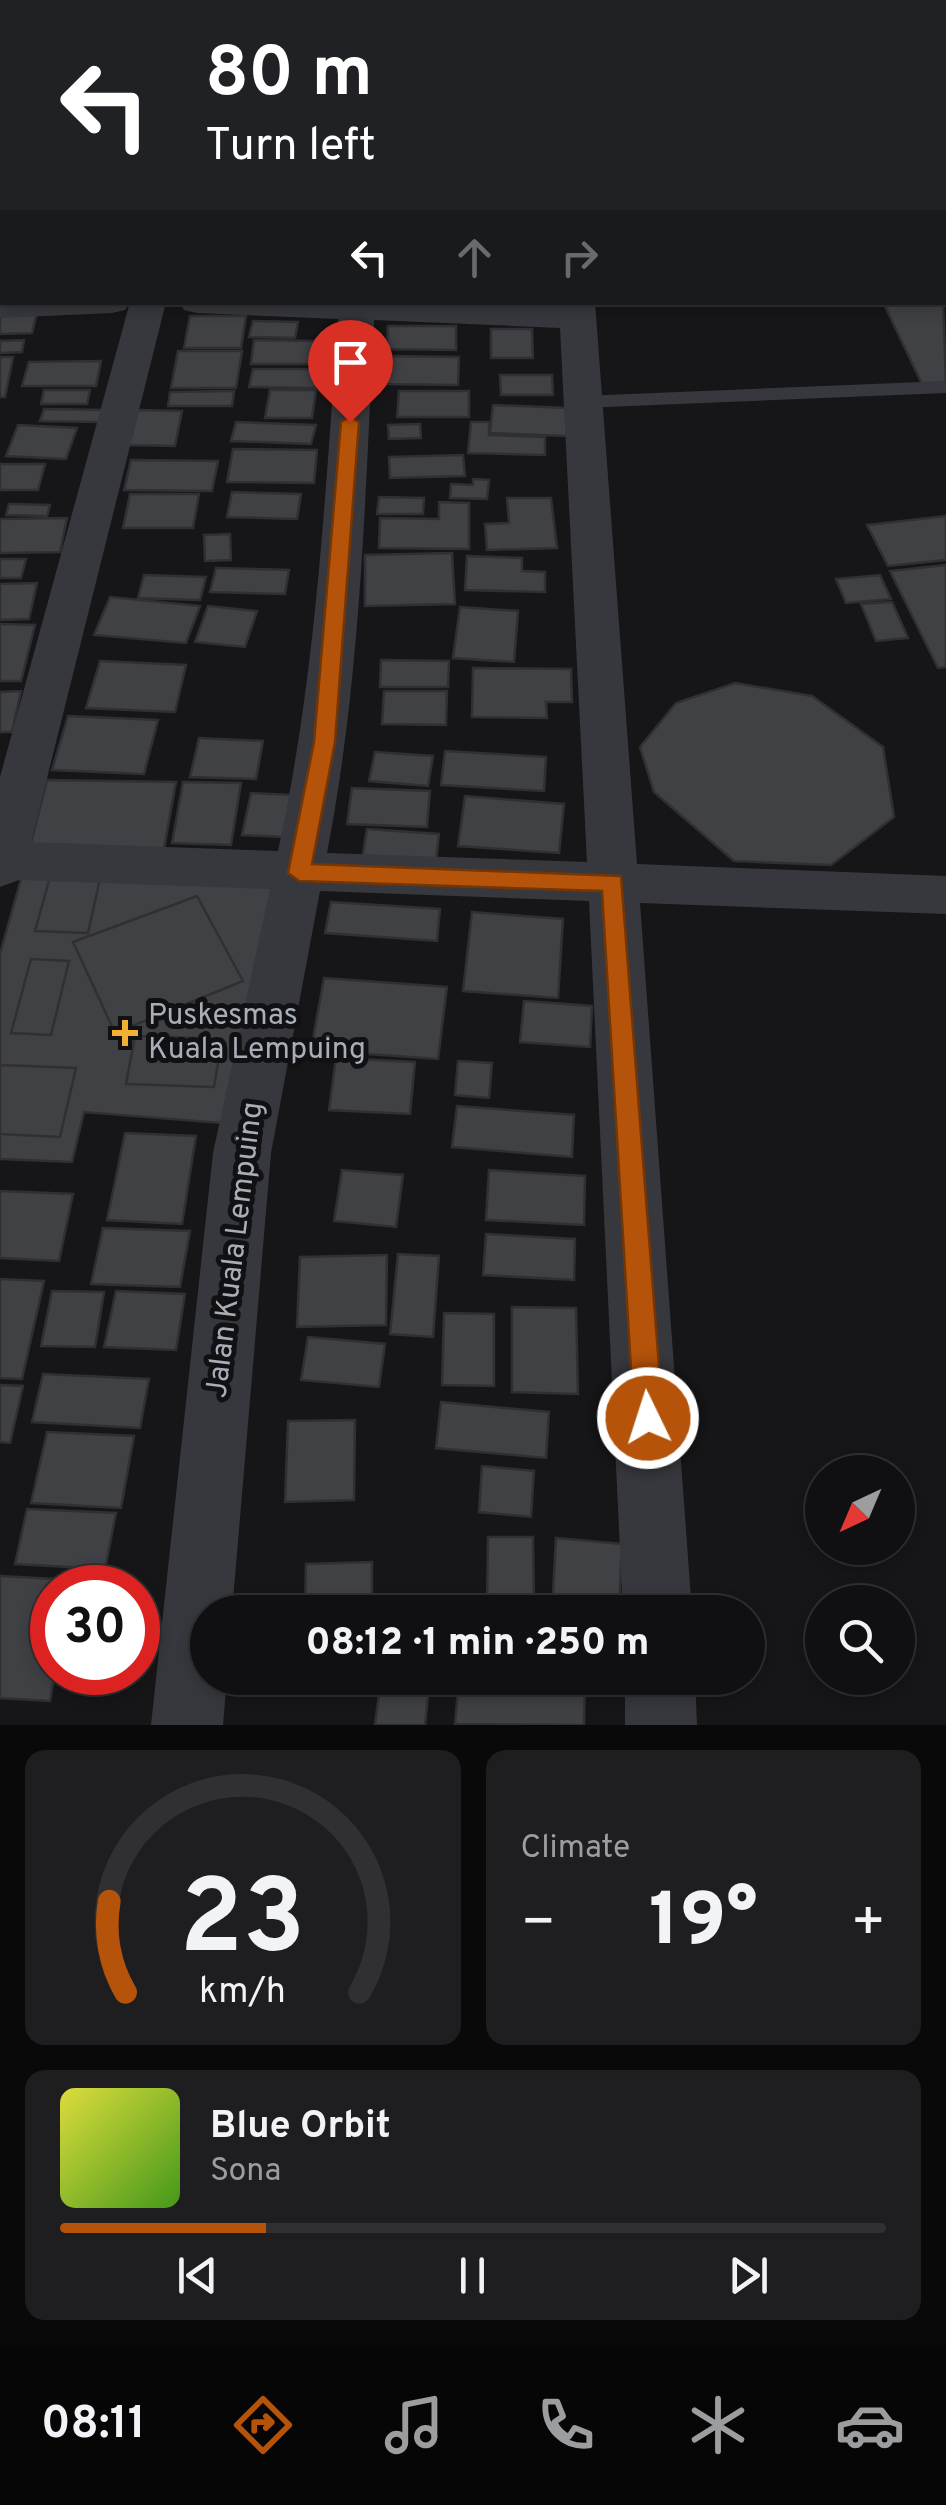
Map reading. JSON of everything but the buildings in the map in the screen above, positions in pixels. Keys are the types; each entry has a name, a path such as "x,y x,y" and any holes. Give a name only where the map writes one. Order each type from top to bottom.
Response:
{"street":[{"path":"0,308 56,305"},
{"path":"147,305 1,863 946,895"},
{"path":"357,305 577,310 657,1595"},
{"name":"Jalan Kuala Lempuing","path":"187,1725 242,1153 325,742 357,305"},
{"path":"660,1695 661,1725"}],"lane":[{"path":"582,402 946,388"}],"place":[{"name":"Puskesmas Kuala Lempuing","path":"125,1033"}],"route":[{"path":"350,422 325,742 299,873 613,882 648,1418"}]}
